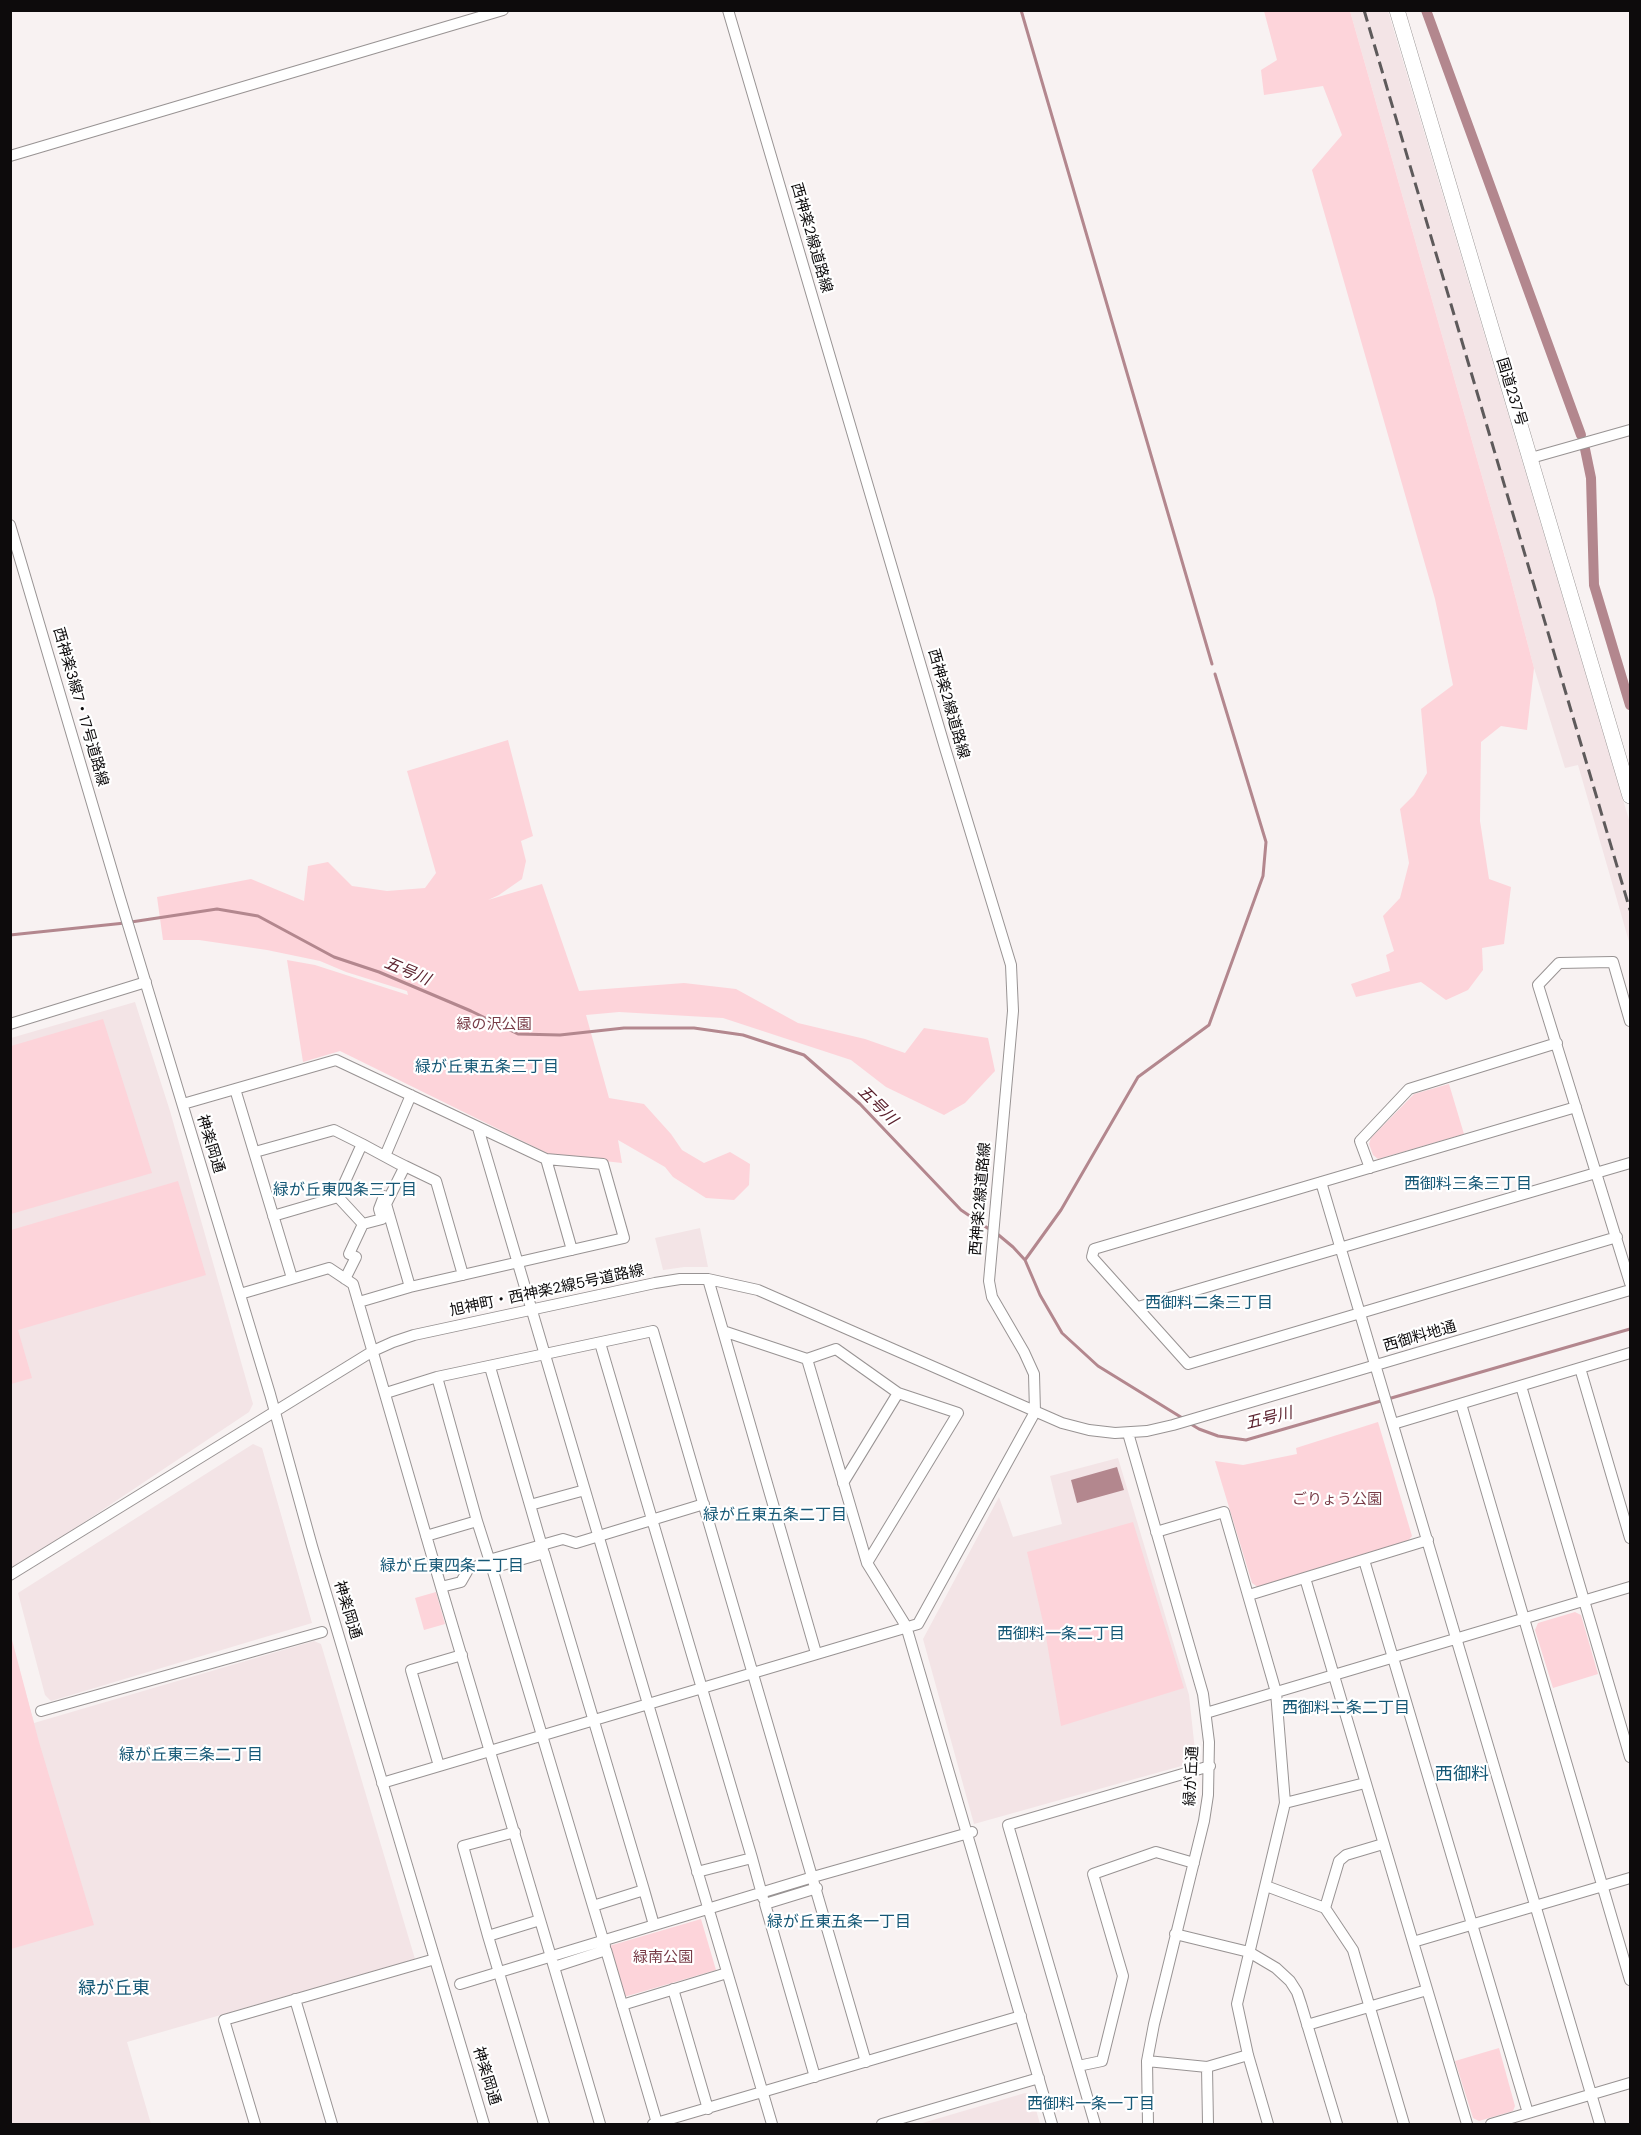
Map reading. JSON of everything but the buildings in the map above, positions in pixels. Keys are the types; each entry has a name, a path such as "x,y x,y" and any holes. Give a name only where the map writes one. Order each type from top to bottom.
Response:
{"highway":[{"name":"国道237号","path":"1397,10 1630,791"},
{"name":"国道237号","path":"1625,774 1630,796"}],"street":[{"path":"10,156 503,10"},
{"name":"西神楽2線道路線","path":"728,10 1011,965 1013,1011 989,1281 992,1297 1034,1374 1035,1412"},
{"path":"1531,458 1630,429"},
{"name":"西神楽3線7・17号道路線","path":"10,525 146,982"},
{"path":"1630,1021 1613,962 1559,963 1538,985 1630,1283"},
{"path":"10,1024 146,982 183,1104 336,1060 546,1160 603,1164 624,1238 410,1287 359,1302"},
{"path":"1370,1168 1360,1142 1409,1089 1557,1043"},
{"path":"235,1089 292,1278"},
{"path":"385,1156 411,1095"},
{"name":"神楽岡通","path":"183,1104 484,2124"},
{"path":"1576,1107 1094,1249 1092,1257 1188,1364 1617,1237"},
{"path":"478,1128 772,2124"},
{"path":"255,1152 334,1130 436,1181 463,1275"},
{"path":"273,1216 338,1197 362,1144"},
{"path":"546,1160 572,1250"},
{"path":"1138,1307 1630,1163"},
{"path":"363,1224 382,1219 379,1209 402,1165"},
{"path":"402,1165 386,1204 410,1287"},
{"path":"1322,1182 1600,2124"},
{"path":"338,1197 363,1224"},
{"path":"345,1279 356,1257 349,1254 363,1224"},
{"path":"240,1294 329,1269 353,1284 600,2124"},
{"name":"旭神町・西神楽2線5号道路線","path":"10,1575 373,1351 414,1335 680,1279 708,1279 758,1290 1062,1423 1089,1430 1128,1433"},
{"path":"708,1279 816,1653"},
{"name":"西御料地通","path":"1128,1433 1173,1425 1217,1413 1630,1290"},
{"path":"386,1393 437,1377 653,1331 866,2062"},
{"path":"723,1331 807,1359 836,1349 898,1393 958,1413 867,1563"},
{"path":"600,1343 815,2078"},
{"path":"1393,1424 1630,1353"},
{"path":"807,1359 867,1563 906,1626 969,1833 1052,2124"},
{"path":"490,1367 654,1925"},
{"path":"1580,1368 1630,1538"},
{"path":"437,1377 477,1521 605,1945 655,2124 1021,2016"},
{"path":"1521,1386 1630,1757"},
{"path":"843,1483 898,1393"},
{"path":"1461,1404 1630,1980"},
{"path":"382,1783 918,1624 1035,1412"},
{"name":"緑が丘通","path":"1128,1433 1206,1713 1210,1766 1208,1795 1194,1863 1175,1934 1147,2061 1148,2124"},
{"path":"530,1504 585,1490"},
{"path":"441,1587 461,1582 469,1568 543,1549 563,1539 576,1543 704,1504"},
{"path":"1156,1532 1224,1512 1276,1692 1285,1803 1237,2004 1248,2055 1268,2124"},
{"path":"426,1536 477,1521"},
{"path":"1249,1595 1428,1540"},
{"path":"1364,1560 1528,2114"},
{"path":"1305,1578 1467,2124"},
{"path":"1206,1713 1630,1587"},
{"path":"41,1711 322,1632"},
{"path":"439,1766 411,1670 462,1655"},
{"path":"1095,2124 1008,1825 1210,1766"},
{"path":"1285,1803 1365,1783"},
{"path":"515,1832 463,1846 544,2124"},
{"path":"763,1899 813,1877 969,1833"},
{"path":"1325,1908 1339,1861 1346,1855 1383,1844"},
{"path":"1078,2066 1102,2061 1123,1976 1093,1875 1156,1852 1194,1863"},
{"path":"697,1872 752,1858"},
{"path":"1413,1942 1630,1878"},
{"path":"1266,1886 1325,1908 1353,1950 1404,2124"},
{"path":"460,1984 499,1972 553,1961 605,1945 654,1925 708,1909 816,1888"},
{"path":"593,1906 644,1890"},
{"path":"488,1936 540,1920"},
{"path":"1175,1934 1249,1952 1276,1968 1290,1981 1297,1992 1337,2124"},
{"path":"255,2124 224,2020 435,1959"},
{"path":"622,2005 726,1973"},
{"path":"673,1989 708,2109"},
{"path":"1307,2025 1427,1990"},
{"path":"295,1999 332,2124"},
{"path":"1147,2061 1207,2067 1248,2055"},
{"path":"1207,2067 1209,2124"},
{"path":"882,2124 1039,2078"},
{"path":"1491,2124 1630,2083"}],"shaded area":[{"path":"1350,11 1388,11 1630,823 1630,945 1578,765 1565,768 1534,668 1506,561"},
{"path":"135,1002 170,1111 253,1404 249,1412 11,1571 11,1038"},
{"path":"700,1228 708,1267 663,1270 655,1238"},
{"path":"253,1444 262,1448 312,1623 51,1701 45,1695 18,1593"},
{"path":"1118,1458 1189,1695 1196,1760 974,1824 923,1639 999,1497 1013,1537 1062,1524 1050,1476"},
{"path":"1117,1467 1124,1490 1077,1503 1071,1480"},
{"path":"10,1636 34,1723 314,1641 321,1644 415,1959 127,2042 151,2124 11,2124"},
{"path":"1025,2093 1032,2095 1040,2124 919,2124"}],"green space":[{"path":"1264,11 1350,11 1506,561 1534,668 1527,730 1501,726 1481,742 1480,821 1489,879 1511,887 1504,944 1482,948 1483,970 1468,990 1446,1000 1421,982 1356,997 1351,984 1390,971 1386,955 1394,951 1383,916 1400,898 1409,863 1400,809 1414,795 1427,773 1421,709 1453,685 1435,599 1312,170 1342,135 1323,86 1264,95 1261,70 1277,60"},
{"name":"緑の沢公園","path":"508,740 533,836 521,841 526,861 522,879 488,900 542,884 579,991 684,983 736,989 798,1023 865,1039 905,1053 924,1028 988,1038 995,1071 965,1103 944,1115 886,1087 851,1060 723,1018 619,1012 586,1015 609,1098 644,1104 682,1150 704,1163 730,1152 750,1164 749,1185 734,1200 706,1198 673,1177 665,1167 618,1140 622,1163 551,1155 340,1051 303,1062 287,960 315,965 408,995 407,991 346,972 320,961 199,940 163,940 157,897 251,879 304,901 308,866 328,862 352,886 387,891 425,888 436,873 407,771"},
{"path":"103,1019 152,1173 11,1214 11,1046"},
{"path":"1449,1084 1464,1134 1378,1159 1373,1155 1369,1144 1371,1138 1414,1094"},
{"path":"178,1181 206,1275 18,1330 32,1378 11,1384 11,1230"},
{"name":"ごりょう公園","path":"1378,1422 1412,1536 1407,1542 1259,1588 1252,1583 1215,1461 1243,1465 1297,1454 1296,1448"},
{"path":"1133,1522 1184,1688 1061,1726 1045,1631 1027,1552"},
{"path":"436,1592 445,1624 424,1630 415,1598"},
{"path":"1575,1612 1581,1615 1598,1674 1553,1688 1535,1630 1538,1623"},
{"path":"11,1636 39,1742 94,1925 11,1949"},
{"name":"緑南公園","path":"701,1919 716,1970 624,1997 609,1946"},
{"path":"1499,2048 1515,2106 1513,2111 1479,2121 1473,2118 1455,2061"}],"waterway":[{"path":"1021,10 1212,664"},
{"path":"1426,10 1581,435"},
{"path":"1585,449 1591,478 1594,585 1630,705"},
{"path":"1025,1260 1061,1210 1138,1077 1209,1025 1263,876 1266,842 1215,674"},
{"name":"五号川","path":"131,922 217,909 258,916 334,957 379,972 471,1011 518,1034 560,1035 624,1028 694,1028 743,1035 804,1055 860,1104 961,1210 989,1229"},
{"name":"五号川","path":"10,935 125,923"},
{"name":"五号川","path":"995,1232 1025,1260 1040,1295 1062,1333 1098,1366 1184,1419"},
{"name":"五号川","path":"1189,1423 1218,1436 1246,1440 1630,1329"}],"railway":[{"path":"1364,10 1630,910"}],"district":[{"name":"緑が丘東五条三丁目","path":"487,1068"},
{"name":"西御料三条三丁目","path":"1468,1185"},
{"name":"緑が丘東四条三丁目","path":"345,1191"},
{"name":"西御料二条三丁目","path":"1209,1304"},
{"name":"緑が丘東五条二丁目","path":"775,1516"},
{"name":"緑が丘東四条二丁目","path":"452,1567"},
{"name":"西御料一条二丁目","path":"1061,1635"},
{"name":"西御料二条二丁目","path":"1346,1709"},
{"name":"緑が丘東三条二丁目","path":"191,1756"},
{"name":"西御料","path":"1462,1775"},
{"name":"緑が丘東五条一丁目","path":"839,1923"},
{"name":"緑が丘東","path":"114,1989"},
{"name":"西御料一条一丁目","path":"1091,2105"}]}
